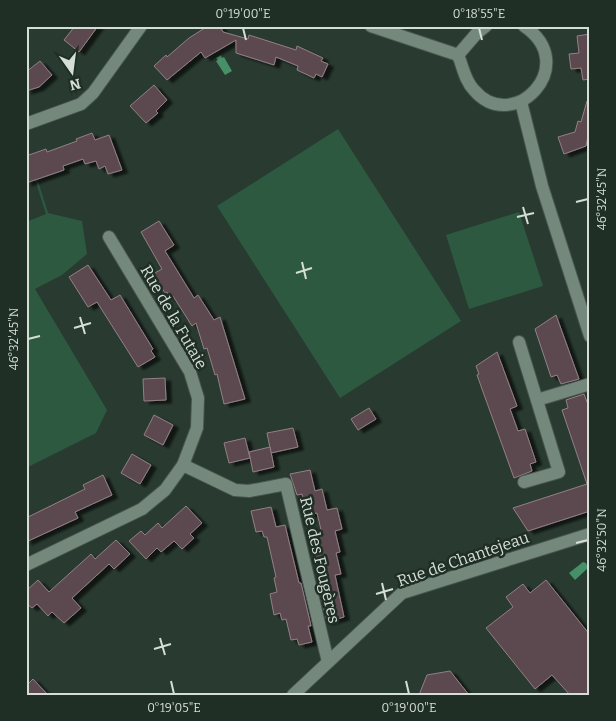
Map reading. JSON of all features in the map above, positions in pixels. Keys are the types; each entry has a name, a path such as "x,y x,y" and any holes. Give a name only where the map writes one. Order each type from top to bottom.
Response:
{"street":[{"path":"26,124 81,104 93,93 142,26"},
{"path":"371,26 458,55"},
{"path":"458,55 477,33 486,26"},
{"path":"458,55 467,80 484,99 495,104 521,102 541,84 546,71 546,57 542,44 532,28"},
{"path":"521,102 542,186 590,336"},
{"name":"Rue de la Futaie","path":"26,565 142,509 165,490 183,465 197,428 198,398 190,372 109,238"},
{"path":"519,342 559,472 524,482"},
{"path":"537,400 590,384"},
{"name":"Rue des Fougères","path":"183,465 235,490 249,491 286,484 328,662"},
{"name":"Rue de Chantejeau","path":"293,695 402,594 590,534"}],"shaded area":[{"path":"221,55 232,71 225,75 216,61 218,60 216,58"},
{"path":"338,129 461,321 340,398 217,206"},
{"path":"26,143 48,213 82,221 87,254 62,275 35,289 107,410 96,433 26,468 26,222 46,214 26,151"},
{"path":"519,212 543,286 469,309 446,235"},
{"path":"583,562 586,563 588,568 575,580 569,573"}],"building":[{"path":"75,26 98,26 79,52 64,40"},
{"path":"208,26 220,26 223,32 248,39 249,35 296,50 297,46 323,58 321,61 328,64 322,77 316,74 314,78 297,70 298,66 276,57 274,65 236,53 236,40 205,58 201,52 167,80 154,66 166,55 167,57 189,38"},
{"path":"590,34 590,79 583,80 581,68 571,69 569,54 579,53 577,36"},
{"path":"40,61 52,75 39,87 26,91 26,72"},
{"path":"154,85 167,100 156,111 158,113 146,123 130,106"},
{"path":"587,101 590,102 590,136 588,136 586,146 564,154 558,137 575,132 578,121 581,122"},
{"path":"92,133 95,140 109,135 122,170 108,174 105,166 99,169 96,161 85,164 83,159 63,166 64,170 26,183 26,156 46,149 47,152 77,141 76,139"},
{"path":"159,221 174,245 165,251 194,298 198,295 214,320 220,317 245,399 224,404 217,374 215,375 207,348 204,349 196,323 192,326 173,296 170,298 167,292 165,293 153,274 162,269 141,232"},
{"path":"88,265 111,300 120,295 153,349 151,351 155,357 138,367 97,302 88,307 69,277"},
{"path":"556,315 579,379 561,384 557,375 551,377 535,329"},
{"path":"497,352 517,406 510,409 518,431 525,429 536,462 530,464 532,471 514,478 477,375 479,374 476,366"},
{"path":"165,378 166,400 144,401 143,379"},
{"path":"584,394 590,410 590,486 588,486 590,511 528,531 513,508 587,484 562,410 568,408 566,400"},
{"path":"369,408 376,419 358,430 351,419"},
{"path":"154,415 173,425 163,445 144,435"},
{"path":"293,428 298,447 271,453 267,433"},
{"path":"245,438 250,458 229,463 224,443"},
{"path":"270,447 274,467 253,472 249,452"},
{"path":"132,454 151,465 140,484 121,473"},
{"path":"310,470 315,491 322,489 327,510 337,508 342,529 335,531 340,552 336,553 341,574 335,575 344,617 327,622 317,579 321,578 314,548 321,547 318,535 322,534 317,513 307,515 302,494 297,495 290,474"},
{"path":"103,475 112,495 75,512 78,518 26,542 26,518 85,489 83,485"},
{"path":"186,506 202,523 190,534 194,538 182,549 174,541 161,552 157,548 146,559 129,541 141,531 145,535 158,523 162,528"},
{"path":"271,507 276,527 285,525 311,626 308,626 312,642 299,645 297,639 291,640 286,619 282,620 280,613 274,615 270,594 277,592 274,578 276,577 267,537 264,537 262,531 256,532 251,511"},
{"path":"116,540 130,554 114,569 109,564 72,598 81,608 64,623 52,612 48,616 37,604 32,608 26,603 26,591 38,580 49,592 91,554 95,559"},
{"path":"546,580 590,635 590,695 570,695 552,675 535,689 486,628 513,607 506,597 523,584 530,593"},
{"path":"450,671 469,695 419,695 427,675"},
{"path":"33,679 48,695 26,695 26,686"}]}
